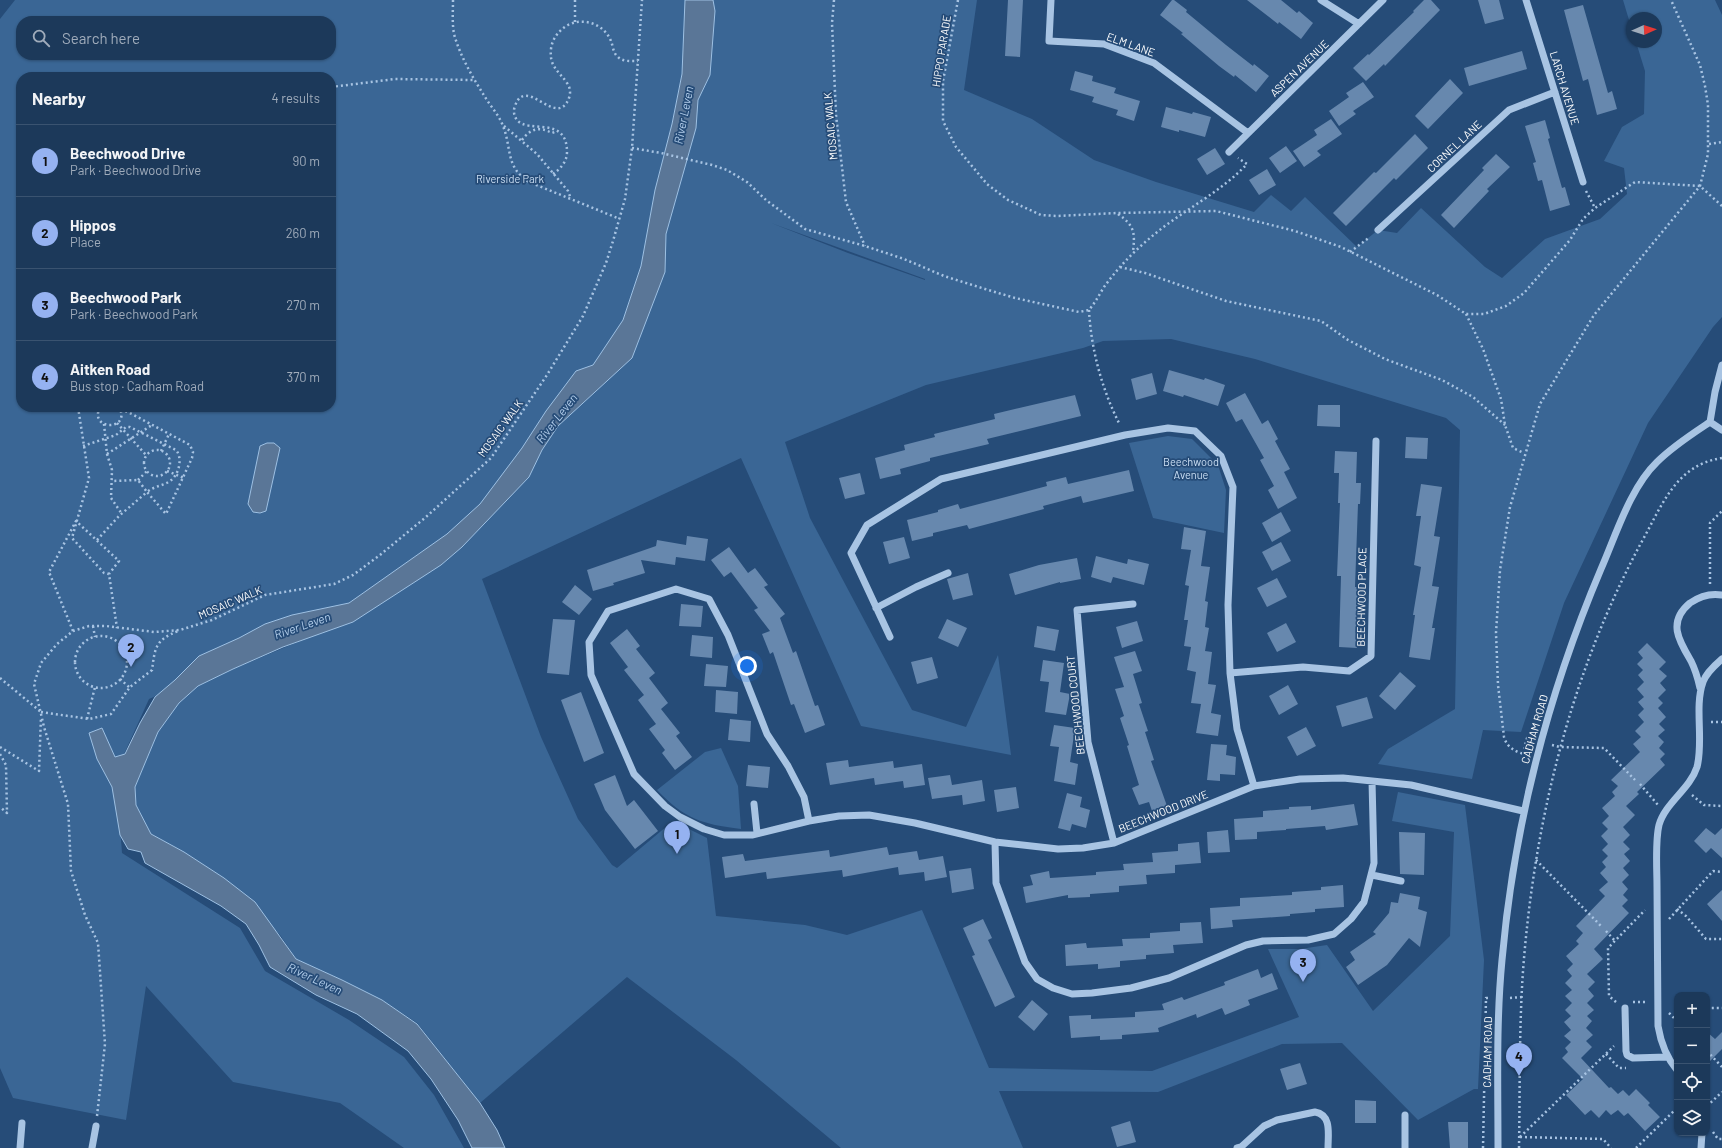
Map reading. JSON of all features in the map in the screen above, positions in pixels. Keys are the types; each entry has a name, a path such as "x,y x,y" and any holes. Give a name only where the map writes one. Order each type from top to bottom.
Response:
{"street":[{"name":"ELM LANE","path":"1051,0 1049,40 1104,44 1154,63 1248,133"},
{"path":"1320,0 1359,24"},
{"name":"ASPEN AVENUE","path":"1229,152 1383,0"},
{"name":"LARCH AVENUE","path":"1526,0 1583,182"},
{"name":"CORNEL LANE","path":"1378,230 1509,110 1555,92"},
{"path":"1722,364 1710,422 1722,430"},
{"name":"CADHAM ROAD","path":"1498,1148 1498,1034 1502,960 1512,878 1523,811 1537,758 1562,674 1588,600 1632,499 1656,462 1683,440 1710,422"},
{"path":"890,637 851,553 867,525 941,479 1125,435 1168,428 1195,431 1222,456 1233,487 1228,605 1230,673 1237,729 1254,786"},
{"name":"BEECHWOOD PLACE","path":"1230,673 1303,667 1349,671 1371,656 1376,441"},
{"path":"876,608 916,587 948,573"},
{"name":"BEECHWOOD DRIVE","path":"809,821 804,797 788,766 767,734 728,634 709,599 676,589 608,611 589,642 591,675 634,774 665,806 680,817 700,827 724,835 757,833 839,816 869,816 915,823 995,842 1058,849 1083,848 1114,843 1254,786 1300,779 1343,778 1411,785 1523,811"},
{"path":"1701,694 1694,669 1678,639 1678,621 1682,612 1696,599 1710,594 1722,595"},
{"name":"BEECHWOOD COURT","path":"1114,843 1088,742 1077,610 1133,604"},
{"path":"1674,1066 1667,1057 1659,1033 1657,858 1659,825 1666,812 1692,778 1697,767 1703,681 1714,666 1722,659"},
{"path":"995,842 996,883 1024,962 1037,979 1053,988 1072,994 1130,988 1169,978 1252,944 1263,941 1308,940 1334,934 1352,919 1364,902 1374,863 1372,781"},
{"path":"754,804 757,833"},
{"path":"1372,875 1401,881"},
{"path":"1626,1005 1627,1055 1633,1058 1667,1057"},
{"path":"1237,1148 1241,1147 1264,1126 1277,1120 1315,1112 1321,1113 1328,1121 1328,1148"},
{"path":"1405,1115 1405,1148"},
{"path":"20,1148 22,1123"},
{"path":"92,1148 96,1126"},
{"path":"1701,1148 1702,1136"}],"path":[{"path":"453,0 454,34 474,80 503,125 513,165 522,178 620,219"},
{"path":"575,0 575,22"},
{"name":"MOSAIC WALK","path":"180,630 154,632 93,626 73,631 57,644 41,663 34,684 41,712 87,719 111,714 129,687 152,670 154,654 160,641 166,636 212,620 265,595 334,584 353,575 400,539 491,458 547,375 583,316 606,263 625,200 632,148 642,0"},
{"name":"MOSAIC WALK","path":"834,0 832,22 836,115 846,202 865,246"},
{"name":"HIPPO PARADE","path":"958,0 943,81 944,121 956,147 987,184 1008,200 1041,215 1057,216 1216,211 1295,231 1350,252 1437,295 1466,314"},
{"path":"1537,758 1523,754 1511,748 1506,743 1498,685 1496,633 1500,570 1510,507 1524,453 1540,404 1594,315 1700,186 1709,144 1708,105 1700,65 1671,0"},
{"path":"553,174 559,169 567,156 565,140 557,131 545,126 523,125 516,119 514,109 518,100 527,96 537,98 547,107 552,108 560,107 568,100 570,92 569,86 557,73 553,64 551,49 557,34 565,26 575,22 586,22 596,25 608,36 618,58 625,61 638,61"},
{"path":"336,85 395,79 474,80"},
{"path":"503,125 534,151 568,191 571,199"},
{"path":"522,140 533,130 543,129 552,133 557,131"},
{"path":"1709,144 1722,142"},
{"path":"632,148 691,160 726,170 746,182 766,200 805,229 865,246 904,259 944,276 1015,298 1079,312 1089,310"},
{"path":"1125,435 1111,408 1100,372 1091,335 1089,310 1120,267 1133,253 1170,221 1233,178 1247,164 1229,152"},
{"path":"1583,182 1595,208"},
{"path":"1524,453 1513,448 1505,425 1499,393 1483,349 1466,314 1484,314 1506,306 1524,293 1570,240 1583,219 1595,208 1635,182 1700,186 1722,206"},
{"path":"1117,213 1133,226 1135,239 1133,253"},
{"path":"1350,252 1378,230"},
{"path":"1120,267 1145,273 1226,302 1321,321 1348,340 1384,359 1442,380 1473,397 1505,425"},
{"path":"79,412 89,478 72,538 104,573 109,574"},
{"path":"98,412 98,417 104,424 110,426 117,423 121,417 120,412"},
{"path":"128,412 190,445 192,449 192,458 166,514 138,480"},
{"path":"117,423 146,455"},
{"path":"104,424 107,454 112,470 111,498 122,514"},
{"path":"107,454 152,425"},
{"path":"83,446 116,435 130,427 142,431 164,443 176,450 180,456 180,463 170,481 147,492 122,514 97,540"},
{"path":"161,451 168,434"},
{"path":"153,451 161,451 169,459 169,467 164,473 156,476 147,471 144,463 146,455 153,451"},
{"path":"1519,1148 1520,1033 1523,971 1536,859 1560,747 1597,638 1624,576 1667,496 1680,477 1691,468 1703,462 1722,458"},
{"path":"167,470 184,478"},
{"path":"112,481 138,480 147,471"},
{"path":"1710,594 1710,523 1722,511"},
{"path":"76,521 118,561 109,574 116,628"},
{"path":"73,631 49,572 76,521"},
{"path":"93,626 95,637"},
{"path":"95,637 108,637 115,640 124,650 127,661 126,670 120,679 115,684 107,687 95,687 82,680 77,672 75,664 76,655 80,648 85,642 95,637"},
{"path":"0,678 41,712 68,804 71,871 85,915 98,943 105,1044 96,1126"},
{"path":"120,679 129,687"},
{"path":"87,719 95,687"},
{"path":"0,747 39,771 41,712"},
{"path":"1523,754 1527,738"},
{"path":"1560,747 1604,748 1635,780"},
{"path":"0,754 6,765 7,813 0,807"},
{"path":"1640,784 1666,812"},
{"path":"1684,788 1704,805 1722,806"},
{"path":"1536,859 1601,926"},
{"path":"1657,931 1713,871 1722,872"},
{"path":"1621,1002 1616,1002 1609,996 1608,948 1657,897"},
{"path":"1677,909 1686,916 1706,939 1722,939"},
{"path":"1606,931 1615,941"},
{"path":"1616,1002 1616,1009"},
{"path":"1626,1005 1658,1002"},
{"path":"1710,1008 1722,1008"},
{"path":"1519,1137 1616,1045"},
{"path":"1710,1054 1722,1067"},
{"path":"1710,1103 1722,1092"},
{"path":"1636,1148 1674,1111"},
{"path":"1519,1137 1603,1139 1611,1148"}],"green space":[{"name":"Riverside Park","path":"15,0 977,0 964,90 1032,119 1094,160 1156,182 1254,212 1271,195 1291,211 1305,197 1357,247 1378,230 1397,233 1421,208 1485,267 1502,278 1545,239 1600,219 1627,194 1624,168 1604,161 1622,127 1644,114 1645,71 1638,48 1662,48 1662,12 1627,12 1623,0 1715,0 1722,15 1722,317 1713,327 1648,423 1564,603 1521,732 1483,730 1472,779 1378,764 1388,749 1455,709 1460,430 1446,418 1255,359 1171,339 1103,341 1083,348 926,385 785,442 810,518 912,710 966,727 998,655 1011,755 861,726 741,458 482,579 541,737 578,819 612,865 617,868 673,821 707,838 716,916 805,925 847,935 922,910 989,1068 1152,1071 1299,1017 1268,949 1300,949 1327,945 1373,1011 1450,936 1454,832 1392,821 1398,792 1465,805 1484,960 1478,1089 1474,1089 1418,1120 1342,1043 1282,1044 1158,1092 999,1091 1023,1148 841,1148 736,1060 627,977 480,1103 417,1023 382,1000 296,959 280,935 224,878 184,852 151,834 136,805 135,787 158,732 179,703 198,686 233,669 312,636 387,598 397,591 149,699 116,772 122,853 240,928 265,971 349,1020 404,1057 434,1095 464,1148 404,1148 340,1103 233,1082 146,986 126,1120 13,1098 0,1068 0,19","holes":["771,223 925,279 848,253"]},
{"name":"Beechwood Avenue","path":"1168,436 1192,439 1218,465 1226,490 1224,533 1153,518 1129,443"},
{"path":"721,748 738,786 741,829 715,825 685,814 676,808 657,790 705,752"}],"water":[{"name":"River Leven","path":"685,0 713,0 715,11 710,75 698,100 696,128 666,234 665,272 632,358 558,426 542,450 529,477 462,547 441,565 353,622 283,647 198,686 179,703 158,732 135,787 136,805 151,834 184,852 224,878 255,902 296,959 382,1000 417,1024 480,1103 497,1130 505,1148 472,1148 458,1120 431,1079 408,1051 357,1014 316,995 270,967 246,924 221,906 145,863 141,852 128,849 120,835 112,787 97,759 89,733 102,728 115,757 125,754 155,697 199,656 239,638 265,624 292,615 349,603 447,534 480,504 522,448 546,411 576,371 593,365 623,320 641,266 655,190 672,124 682,74"},
{"path":"267,443 274,443 280,448 266,511 260,513 253,512 248,504 260,446"}],"building":[{"path":"1008,0 1023,0 1020,57 1005,56"},
{"path":"1172,0 1187,10 1186,12 1226,45 1253,66 1254,64 1269,76 1256,92 1235,75 1234,77 1219,66 1181,34 1183,33 1160,15"},
{"path":"1247,0 1281,0 1297,13 1299,11 1313,23 1301,39 1279,22 1278,24"},
{"path":"1424,0 1431,0 1440,10 1385,66 1384,64 1366,81 1353,68 1368,54 1369,55 1414,12 1413,11"},
{"path":"1478,0 1499,0 1504,19 1485,24"},
{"path":"1583,5 1608,93 1612,91 1617,109 1597,115 1588,79 1583,81 1564,10"},
{"path":"1522,51 1527,69 1469,86 1464,68"},
{"path":"1075,71 1093,76 1092,81 1116,88 1114,93 1140,101 1134,121 1116,115 1118,110 1092,102 1094,97 1070,90"},
{"path":"1450,79 1463,93 1428,129 1415,116"},
{"path":"1363,82 1374,97 1353,111 1356,114 1339,126 1329,111 1349,97 1346,93"},
{"path":"1166,107 1211,117 1205,137 1161,127"},
{"path":"1331,119 1342,134 1317,151 1321,155 1304,167 1293,151 1317,135 1314,130"},
{"path":"1545,120 1550,138 1548,139 1562,188 1565,187 1570,205 1550,211 1542,180 1538,181 1533,163 1536,162 1525,126"},
{"path":"1415,134 1428,148 1396,180 1394,178 1346,226 1333,213"},
{"path":"1286,146 1297,161 1280,173 1269,158"},
{"path":"1215,148 1225,164 1207,175 1197,159"},
{"path":"1496,154 1510,167 1487,189 1489,191 1454,228 1441,215 1484,170 1482,168"},
{"path":"1267,169 1276,185 1259,195 1249,180"},
{"path":"1169,370 1204,380 1205,378 1225,385 1218,406 1184,395 1183,397 1163,391"},
{"path":"1152,373 1157,394 1136,400 1131,379"},
{"path":"1245,393 1262,424 1268,420 1278,439 1275,441 1290,469 1284,472 1297,498 1278,509 1268,490 1274,486 1260,460 1264,458 1242,419 1236,422 1226,403"},
{"path":"1075,395 1081,416 987,439 989,444 930,458 930,461 900,469 901,474 880,479 875,458 905,450 904,445 935,437 934,434 995,419 994,414"},
{"path":"1318,405 1340,405 1340,427 1317,426"},
{"path":"1406,437 1428,438 1427,459 1405,458"},
{"path":"1335,451 1357,452 1356,483 1361,483 1360,504 1358,504 1355,587 1359,587 1357,648 1339,647 1341,576 1337,576 1340,503 1338,503 1339,473 1334,473"},
{"path":"1129,470 1134,491 1083,503 1081,496 1043,506 1044,509 969,529 967,525 933,533 933,536 912,541 907,520 938,512 938,510 958,504 960,509 1047,486 1046,482 1066,477 1068,484"},
{"path":"860,473 865,494 845,499 839,478"},
{"path":"1421,484 1442,487 1434,536 1440,537 1432,586 1439,587 1432,628 1435,628 1430,660 1409,657 1415,615 1413,615 1421,567 1414,565 1421,516 1416,516"},
{"path":"1281,512 1291,531 1272,542 1262,523"},
{"path":"1184,527 1206,531 1201,566 1210,567 1205,601 1208,602 1205,627 1209,628 1205,651 1212,652 1208,684 1216,685 1211,713 1221,715 1218,736 1196,733 1201,704 1191,703 1196,672 1187,670 1191,647 1184,646 1188,620 1184,620 1189,586 1185,585 1191,550 1181,549"},
{"path":"687,536 708,539 705,561 676,557 675,565 641,560 645,573 593,591 587,570 656,546 657,540 686,545"},
{"path":"904,537 910,558 889,564 883,542"},
{"path":"1281,542 1291,561 1272,571 1262,552"},
{"path":"729,547 748,573 755,568 768,585 764,587 785,614 780,618 793,653 796,651 815,706 818,705 825,725 805,733 794,704 791,705 773,652 770,654 762,634 770,631 754,610 758,608 731,572 724,577 711,560"},
{"path":"1096,556 1127,564 1128,559 1149,564 1144,585 1113,577 1111,583 1091,577"},
{"path":"1077,558 1081,579 1060,582 1015,595 1009,574 1039,565"},
{"path":"968,573 973,595 953,600 947,579"},
{"path":"1277,578 1287,597 1267,607 1257,588"},
{"path":"575,585 592,599 579,615 562,602"},
{"path":"681,604 703,606 701,627 679,626"},
{"path":"553,619 575,620 569,675 547,673"},
{"path":"947,619 967,628 958,647 938,638"},
{"path":"1137,621 1143,641 1122,648 1116,627"},
{"path":"1286,623 1296,642 1277,652 1267,633"},
{"path":"1037,626 1059,630 1055,651 1034,647"},
{"path":"627,629 640,646 636,649 655,673 649,678 668,703 661,709 680,733 676,736 692,757 675,770 662,753 665,750 649,729 656,724 638,700 644,695 624,670 628,667 610,643"},
{"path":"692,635 713,637 712,658 690,656"},
{"path":"1647,643 1666,662 1659,669 1667,676 1660,683 1666,690 1658,698 1663,703 1658,708 1666,717 1659,724 1665,730 1658,736 1664,742 1659,748 1665,754 1660,759 1665,765 1637,792 1639,794 1626,806 1635,815 1623,827 1630,835 1623,842 1630,849 1624,854 1630,861 1623,868 1629,875 1622,882 1628,889 1623,895 1628,900 1622,906 1629,913 1594,949 1603,959 1587,974 1595,982 1588,989 1594,996 1587,1003 1594,1010 1587,1016 1592,1021 1586,1028 1593,1035 1586,1041 1592,1047 1581,1058 1609,1088 1611,1087 1618,1094 1623,1090 1629,1096 1636,1089 1650,1103 1648,1105 1660,1117 1645,1131 1628,1113 1624,1116 1618,1110 1611,1115 1606,1110 1599,1118 1591,1110 1585,1115 1566,1095 1583,1079 1562,1058 1568,1052 1565,1048 1571,1042 1564,1036 1571,1030 1564,1022 1571,1016 1565,1010 1572,1003 1565,996 1572,990 1565,983 1572,976 1567,970 1573,964 1566,956 1579,944 1576,941 1583,933 1576,926 1605,896 1599,890 1608,882 1600,873 1606,867 1602,862 1608,856 1602,850 1608,844 1601,836 1608,829 1602,823 1609,816 1602,808 1615,796 1612,792 1618,786 1611,780 1640,752 1633,744 1641,737 1635,731 1644,722 1638,715 1644,709 1638,702 1644,697 1637,689 1644,682 1638,675 1643,670 1637,664 1643,658 1638,652"},
{"path":"1135,651 1142,671 1133,674 1142,703 1139,704 1148,731 1145,732 1154,760 1151,761 1167,806 1152,811 1149,802 1139,805 1132,788 1139,785 1127,746 1129,745 1120,718 1124,716 1115,689 1124,687 1114,657"},
{"path":"932,657 938,678 917,684 911,662"},
{"path":"1043,660 1064,663 1060,692 1070,694 1066,715 1045,712 1049,682 1040,681"},
{"path":"706,664 728,666 726,687 704,686"},
{"path":"1400,672 1416,686 1395,710 1379,696"},
{"path":"1288,685 1298,704 1279,715 1269,696"},
{"path":"716,690 738,692 737,714 715,712"},
{"path":"581,692 604,753 584,762 561,700"},
{"path":"1367,697 1373,718 1342,727 1336,706"},
{"path":"730,719 751,721 750,742 728,740"},
{"path":"1054,725 1075,728 1070,762 1078,764 1075,785 1054,781 1059,747 1050,746"},
{"path":"1306,727 1316,746 1297,756 1287,737"},
{"path":"1211,744 1227,745 1226,755 1236,757 1235,775 1220,774 1220,781 1207,780"},
{"path":"848,760 849,767 893,761 894,768 922,764 925,785 904,788 903,781 875,785 874,778 830,785 826,763"},
{"path":"748,765 770,767 768,788 746,786"},
{"path":"615,775 627,806 634,800 658,831 635,849 605,810 594,784"},
{"path":"950,775 952,785 982,780 985,801 963,805 962,795 932,799 928,778"},
{"path":"1016,787 1019,808 997,812 994,790"},
{"path":"1067,793 1082,797 1080,807 1090,810 1086,828 1072,824 1070,831 1058,828"},
{"path":"1354,804 1358,825 1326,830 1325,826 1257,832 1257,839 1235,840 1234,819 1263,817 1263,811 1289,809 1289,807 1311,806 1311,810"},
{"path":"1706,828 1715,835 1722,828 1722,858 1711,848 1706,853 1694,841"},
{"path":"1228,830 1230,852 1208,853 1207,832"},
{"path":"1399,832 1425,833 1424,875 1400,874"},
{"path":"1199,842 1201,863 1175,865 1175,873 1146,875 1147,884 1119,886 1119,892 1090,894 1090,897 1068,898 1068,895 1026,903 1023,887 1033,885 1030,875 1049,871 1050,878 1096,875 1096,872 1124,870 1123,864 1153,862 1152,853 1178,851 1178,844"},
{"path":"887,847 889,855 917,851 919,860 943,856 947,877 925,881 924,872 899,875 898,867 843,877 842,870 767,879 766,872 725,878 722,857 743,854 745,861 829,850 830,857"},
{"path":"971,868 974,889 952,893 949,871"},
{"path":"1343,885 1344,907 1315,909 1315,912 1290,914 1290,916 1232,920 1233,927 1211,929 1210,908 1240,906 1240,898 1292,895 1292,892 1321,890 1321,887"},
{"path":"1722,890 1722,921 1707,904"},
{"path":"1400,893 1420,897 1418,909 1427,912 1420,947 1409,938 1387,965 1358,985 1346,967 1355,960 1350,952 1376,934 1373,932 1389,913 1391,902 1398,903"},
{"path":"983,919 992,938 988,940 1015,997 995,1007 972,956 975,955 963,928"},
{"path":"1201,922 1203,943 1173,945 1174,953 1146,955 1146,959 1120,961 1120,967 1098,969 1098,964 1066,966 1065,945 1086,943 1087,948 1123,946 1122,939 1150,938 1150,933 1180,931 1180,923"},
{"path":"1258,969 1261,978 1272,973 1278,989 1248,1000 1250,1005 1225,1015 1222,1008 1197,1018 1196,1014 1158,1028 1159,1032 1122,1035 1122,1039 1100,1040 1100,1036 1071,1038 1069,1016 1091,1015 1091,1019 1135,1017 1135,1012 1164,1010 1162,1004 1182,997 1184,1000 1225,985 1224,982"},
{"path":"1032,1000 1048,1014 1034,1031 1018,1017"},
{"path":"1722,1032 1722,1049 1710,1061 1710,1035 1715,1039"},
{"path":"1300,1063 1307,1084 1287,1090 1280,1069"},
{"path":"1355,1100 1376,1101 1376,1123 1355,1123"},
{"path":"1130,1121 1136,1142 1117,1147 1111,1127"},
{"path":"1448,1122 1468,1122 1468,1148 1450,1148"}],"place":[{"name":"Hippos","path":"131,667"},
{"name":"Beechwood Drive","path":"677,854"},
{"name":"Beechwood Park","path":"1303,982"},
{"name":"Aitken Road","path":"1519,1076"}]}
